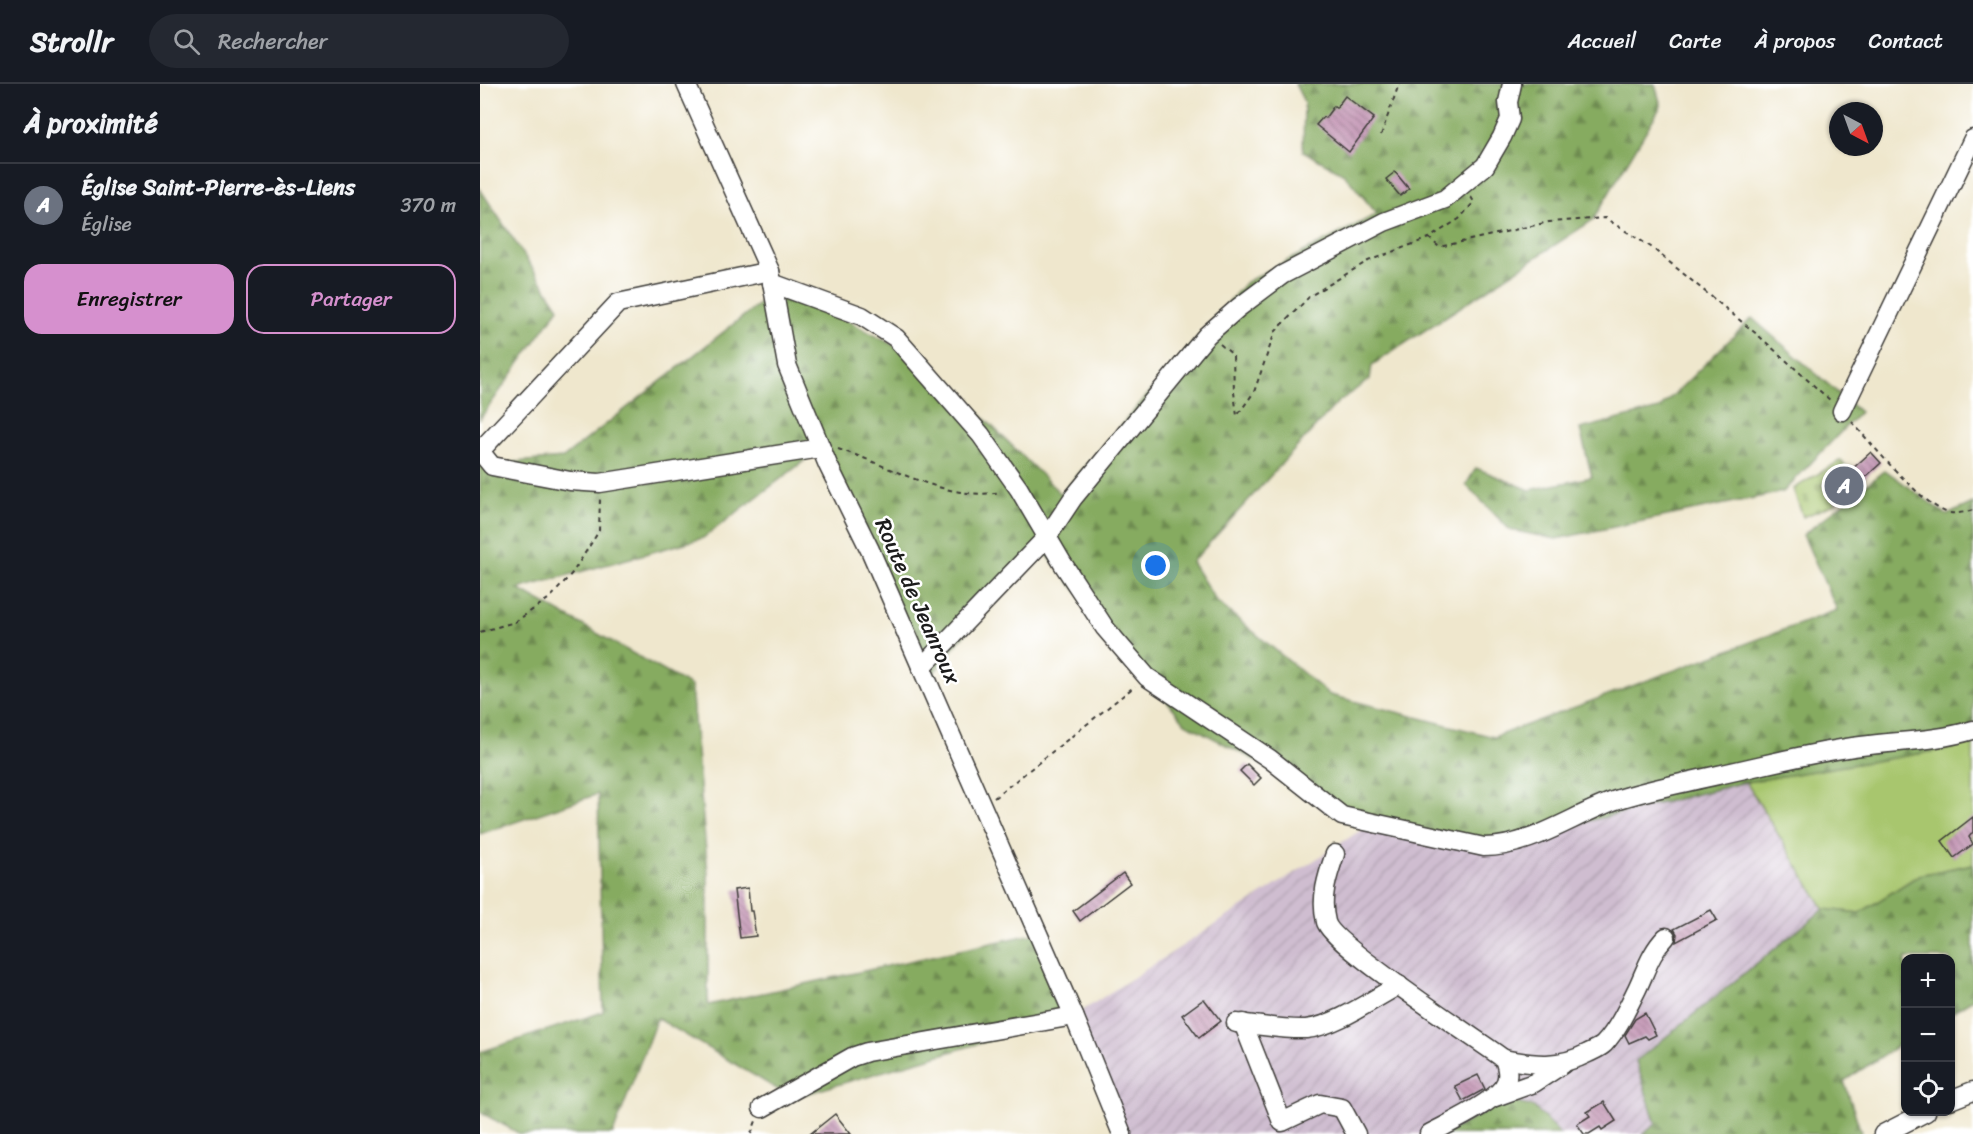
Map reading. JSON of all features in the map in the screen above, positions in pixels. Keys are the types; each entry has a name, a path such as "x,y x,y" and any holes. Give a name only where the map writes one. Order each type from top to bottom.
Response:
{"street":[{"name":"Route de Jeanroux","path":"686,84 771,277 787,364 821,448 870,550 1074,1016 1122,1134"},
{"path":"921,668 1047,537 1073,498 1207,334 1281,275 1384,222 1445,199 1485,166 1510,119 1508,102 1512,84"},
{"path":"1842,411 1973,139"},
{"path":"821,448 600,483 570,481 492,466 480,451 618,303 771,277 862,316 896,338 981,435 1019,489 1105,628 1147,678 1270,759 1342,816 1484,847 1501,847 1616,800 1664,788 1817,753 1952,736 1973,730"},
{"path":"1335,854 1323,893 1326,923 1335,936 1358,956 1503,1059 1529,1064 1564,1063"},
{"path":"1429,1134 1495,1097 1534,1083 1564,1063 1600,1048 1634,995 1656,948 1666,937"},
{"path":"1356,1134 1342,1108 1320,1104 1282,1122 1240,1023 1305,1029 1319,1026 1335,1020 1399,984"},
{"path":"762,1108 852,1057 867,1052 1074,1016"},
{"path":"1495,1097 1506,1082 1508,1070 1503,1059"},
{"path":"1955,1099 1973,1090"},
{"path":"1883,1134 1918,1116"}],"path":[{"path":"1381,135 1399,84"},
{"path":"1207,334 1233,355 1234,392 1238,416 1254,392 1275,332 1310,296 1368,261 1429,238 1459,219 1474,202 1464,183"},
{"path":"1429,238 1439,247 1549,222 1605,218 1651,247 1759,336 1842,411 1889,463 1928,501 1948,514 1973,510"},
{"path":"821,448 839,449 927,484 983,495 1019,489"},
{"path":"480,632 515,622 551,597 573,572 599,531 600,483"},
{"path":"982,808 1147,678"}],"shaded area":[{"path":"1746,782 1824,909 1636,1061 1656,1125 1643,1134 1122,1134 1074,1016 1372,823 1484,847"}],"green space":[{"path":"1295,84 1655,84 1661,106 1593,220 1372,365 1370,379 1337,403 1192,562 1216,601 1330,695 1494,737 1837,610 1803,535 1885,470 1947,515 1973,503 1973,732 1954,748 1746,782 1484,847 1372,823 1185,723 1038,544 931,676 820,449 703,538 518,589 691,686 708,873 708,1005 1042,932 1074,1016 792,1098 657,1018 613,1134 520,1134 480,1112 480,1052 603,1012 598,794 480,834 480,465 563,458 782,286 929,364 1061,494 1246,282 1377,214 1344,174 1303,151 1304,102"},
{"path":"480,189 559,308 480,419"},
{"path":"1752,318 1860,412 1783,492 1556,539 1510,530 1466,485 1476,468 1530,490 1592,477 1580,429 1659,409"},
{"path":"1841,460 1847,468 1838,476 1842,479 1833,487 1827,481 1822,485 1837,503 1803,517 1793,489"},
{"path":"1973,732 1973,864 1919,875 1860,913 1824,909 1746,782 1954,748"},
{"path":"1973,864 1973,999 1955,1010 1955,954 1901,954 1901,1044 1844,1081 1861,1132 1859,1134 1643,1134 1656,1124 1636,1061 1824,909 1860,913 1919,875"},
{"path":"1507,1101 1534,1107 1560,1134 1444,1134"}],"building":[{"path":"1345,96 1374,118 1349,152 1316,125 1334,106 1336,108"},
{"path":"1395,172 1409,189 1400,196 1386,179"},
{"path":"1871,452 1881,463 1837,503 1824,489 1847,468 1850,471"},
{"path":"1247,764 1261,778 1254,785 1240,771"},
{"path":"1973,817 1973,832 1969,837 1973,844 1954,858 1942,841"},
{"path":"1123,873 1130,883 1080,921 1073,911"},
{"path":"748,888 750,911 752,911 756,936 740,938 734,890"},
{"path":"1711,910 1717,920 1676,942 1677,934 1674,929"},
{"path":"1204,999 1221,1021 1199,1038 1182,1015"},
{"path":"1645,1013 1656,1035 1648,1039 1645,1036 1629,1043 1625,1035 1635,1019"},
{"path":"1478,1075 1485,1089 1463,1101 1455,1086"},
{"path":"1604,1102 1616,1121 1602,1130 1600,1127 1589,1134 1584,1134 1577,1124 1590,1116 1587,1112"},
{"path":"835,1114 851,1134 810,1134"}],"place":[{"name":"Église Saint-Pierre-ès-Liens","path":"1844,486"}]}
